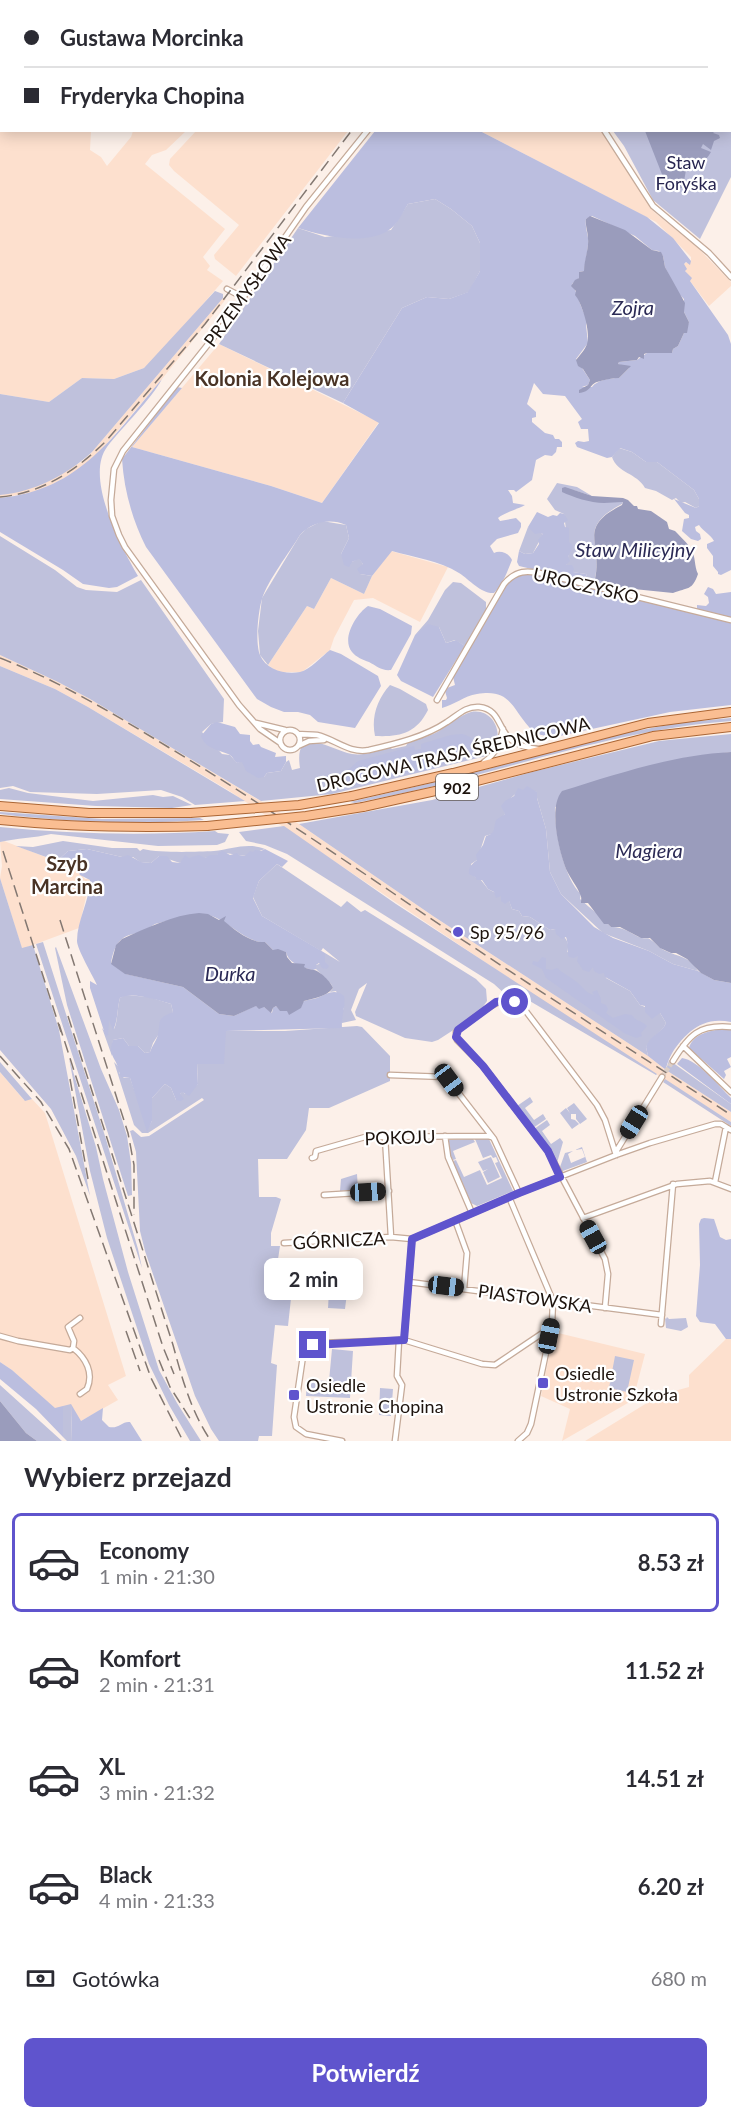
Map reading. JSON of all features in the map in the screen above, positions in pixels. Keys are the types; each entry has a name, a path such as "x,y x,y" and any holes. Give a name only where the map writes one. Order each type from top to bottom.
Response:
{"main road":[{"name":"DROGOWA TRASA ŚREDNICOWA","path":"0,806 89,813 190,813 299,805 352,796 648,723 731,712"},
{"name":"DROGOWA TRASA ŚREDNICOWA","path":"0,820 92,826 207,826 296,818 363,807 458,786 653,736 731,727"}],"street":[{"name":"PRZEMYSŁOWA","path":"279,742 260,729 232,696 118,535 112,516 111,501 114,469 123,451 244,298 306,207 366,132"},
{"path":"605,132 653,206 709,253 731,277"},
{"path":"227,289 244,298"},
{"name":"UROCZYSKO","path":"438,700 504,584 514,574 523,571 544,574 731,620"},
{"path":"256,723 292,730 298,734 316,735 350,749 368,750 428,733 447,723 462,711 476,706 498,717 502,729 501,739 492,757 479,766"},
{"path":"502,729 515,743 542,750"},
{"path":"285,730 280,735 279,742 282,748 288,750 294,750 313,740 326,740"},
{"path":"298,734 300,740 298,746"},
{"path":"605,1308 608,1274 605,1259 548,1151 490,1074 456,1037 458,1030 498,1002 510,1001 518,1004 533,1019 601,1112 616,1155"},
{"path":"673,1061 691,1035 704,1028 731,1027"},
{"path":"682,1046 731,1092"},
{"path":"390,1075 446,1077 494,1139 519,1193"},
{"path":"616,1155 662,1077"},
{"name":"GÓRNICZA","path":"284,1244 391,1237 412,1239 508,1197 650,1143 715,1124 729,1128"},
{"path":"715,1182 729,1128"},
{"path":"445,1136 448,1157 472,1213"},
{"name":"POKOJU","path":"312,1158 315,1157 316,1151 359,1138 488,1136 494,1139"},
{"path":"385,1137 391,1237"},
{"path":"583,1218 673,1184 710,1180 731,1189"},
{"path":"661,1324 673,1184"},
{"path":"324,1195 389,1191"},
{"path":"508,1197 553,1301 552,1324 531,1424 527,1433 518,1441"},
{"path":"455,1220 467,1253 464,1288"},
{"path":"395,1441 402,1385 397,1376 412,1239"},
{"name":"PIASTOWSKA","path":"409,1282 662,1315"},
{"path":"73,1348 74,1341 68,1327 80,1318"},
{"path":"342,1441 306,1434 296,1427 294,1417 304,1352 308,1347 320,1343 401,1340 482,1364 495,1365 544,1332 552,1324"},
{"path":"0,1336 63,1350 73,1348"},
{"path":"73,1348 82,1356 90,1375 87,1389 80,1394"}],"shaded area":[{"path":"0,132 91,132 90,150 101,157 107,166 133,132 185,132 166,150 152,155 145,164 225,229 203,257 210,266 207,270 223,281 156,358 144,368 114,379 82,378 49,402 0,394"},
{"path":"195,132 347,132 236,276 215,259 214,255 239,225 174,171 169,165 170,159"},
{"path":"374,132 482,132 647,217 673,238 691,261 690,265 686,262 684,264 687,269 685,271 692,278 690,281 728,335 731,344 731,570 721,575 718,574 713,566 713,556 707,548 707,544 714,541 699,525 695,527 700,534 701,539 698,541 691,539 682,531 684,519 689,518 689,515 674,499 696,508 699,506 699,499 694,490 657,462 646,462 632,452 620,448 612,457 607,458 577,447 575,443 578,441 589,441 588,429 581,429 578,422 582,419 565,396 543,394 534,383 527,404 536,412 536,417 532,418 532,422 545,433 559,439 562,447 557,447 552,456 545,455 536,460 532,480 516,492 508,490 513,503 525,505 498,518 500,521 516,518 521,523 521,527 518,533 497,539 490,546 494,553 504,553 512,560 494,593 485,591 443,565 392,551 372,576 360,574 357,569 363,564 359,559 352,562 349,567 344,565 341,554 349,538 346,525 334,522 316,524 300,535 265,592 258,627 260,655 272,668 295,673 308,669 330,650 378,676 381,686 355,728 318,722 310,715 298,712 284,712 257,699 146,547 130,504 122,459 177,387 182,388 132,447 271,486 322,503 379,423 343,403 402,308 427,297 449,299 468,292 480,271 480,243 472,226 435,199 408,204 392,228 379,235 356,239 319,234 298,228","holes":["592,216 635,236 652,250 659,251 663,256 665,267 677,292 684,299 684,312 689,322 678,346 673,349 672,353 647,353 637,360 619,362 618,364 629,368 619,378 600,381 592,387 582,387 588,385 590,380 576,359 588,343 586,325 588,319 572,284 579,278 579,272 584,271 588,241 586,219"]},
{"path":"482,132 603,132 654,212 697,247 731,282 731,286 709,306 685,271 683,264 691,261 691,257 656,222"},
{"path":"223,298 226,299 162,379 87,464 47,487 30,493 0,498 0,495 43,484 83,461"},
{"path":"219,344 379,422 322,503 271,486 132,447"},
{"path":"162,379 151,396 107,447 101,460 102,494 108,513 138,576 117,587 83,584 0,532 0,498 28,493 53,484 74,472 111,439"},
{"path":"537,512 548,517 564,514 568,520 564,523 565,527 569,528 569,542 573,546 568,557 570,561 566,565 572,565 573,572 586,574 588,579 605,586 519,566 517,562 519,551 525,554 533,553 543,534 535,534 528,527"},
{"path":"391,551 448,567 420,622 373,598 354,600 330,650 302,672 278,672 268,665 307,606 314,609 331,578 364,594 372,576"},
{"path":"524,574 546,576 731,623 731,705 670,712 555,737 534,732 509,701 497,694 472,695 442,708 442,700 447,698 445,691 455,685 453,677 455,673 508,583 512,578"},
{"path":"708,587 716,594 731,592 731,618 697,609 697,605 706,606 709,603 708,597 704,594"},
{"path":"368,606 380,609 412,626 411,634 391,670 382,669 360,658 349,647 351,627"},
{"path":"428,624 439,627 446,643 456,640 465,646 433,697 401,681 397,675 415,635"},
{"path":"0,655 90,699 299,824 433,916 731,1112 731,1122 570,1019 228,790 55,689 0,666"},
{"path":"217,722 235,727 240,734 250,735 253,745 259,744 276,753 275,757 286,756 286,762 281,771 267,773 264,777 258,778 246,771 242,762 237,763 230,755 206,744 201,736 211,724"},
{"path":"462,734 477,743 479,749 475,755 429,769 326,792 326,784 330,778 349,769 358,761 414,746 415,750 421,749 421,744"},
{"path":"527,786 537,792 546,829 550,872 561,894 594,927 613,938 649,951 673,964 698,971 714,980 731,983 731,1022 710,1022 691,1031 670,1056 666,1070 648,1056 646,1047 666,1023 660,1013 652,1019 645,1012 645,1006 640,1005 630,991 605,977 604,973 599,974 594,971 593,967 589,972 583,970 577,961 578,956 569,957 566,937 562,939 556,934 555,929 550,930 530,917 522,916 519,911 512,909 509,901 505,904 501,901 501,896 496,898 494,892 488,889 482,880 477,880 469,874 486,836 493,832 496,820 505,814 501,806 514,796 518,788 523,790"},
{"path":"4,841 77,869 85,879 90,879 79,928 22,949 0,878 2,866 0,842"},
{"path":"87,849 122,857 128,855 141,862 151,863 159,856 167,856 172,862 180,863 185,855 189,858 199,855 205,858 223,851 230,855 237,853 245,856 250,851 265,849 288,861 282,867 277,864 259,881 253,898 262,916 325,953 325,962 329,966 327,969 322,968 319,963 313,970 301,966 293,962 286,952 273,950 265,942 258,942 244,936 216,918 204,914 155,924 143,931 124,937 116,947 111,963 126,974 183,987 219,1014 234,1016 255,1006 264,1007 272,1013 276,1006 281,1011 287,1010 306,1000 337,992 344,996 342,1028 226,1031 224,1064 197,1064 198,1084 189,1096 182,1092 180,1094 184,1099 181,1101 176,1100 171,1088 165,1084 152,1098 152,1121 147,1132 130,1078 120,1076 111,1052 113,1040 123,1038 129,1046 138,1046 145,1053 150,1052 157,1036 160,1020 173,1012 171,1004 145,997 125,996 120,998 113,1030 109,1020 106,1036 90,988 90,981 97,985 77,941 90,880 80,875 77,869 57,861 68,851"},
{"path":"542,957 546,958 546,969 557,968 591,994 594,995 592,992 597,990 601,1003 608,1009 606,1013 613,1018 625,1014 632,1015 645,1024 647,1026 641,1033 642,1036 636,1038 624,1033 546,978 542,969 532,964 533,961 538,962"},
{"path":"722,1029 731,1030 731,1057 727,1059 731,1067 724,1071 726,1075 724,1079 689,1048 698,1036"},
{"path":"682,1058 695,1063 708,1074 731,1098 731,1104 677,1064"},
{"path":"0,1072 24,1100 32,1099 45,1113 126,1376 108,1385 118,1400 81,1421 55,1409 0,1362"},
{"path":"704,1218 714,1219 720,1237 726,1240 731,1239 731,1339 726,1339 715,1324 700,1322 696,1316 700,1265 699,1224"},
{"path":"554,1332 645,1354 633,1400 562,1441 570,1409 541,1396"},
{"path":"726,1339 731,1339 731,1441 585,1441 660,1395 689,1387 689,1375"},
{"path":"0,1362 55,1408 63,1406 63,1437 36,1409 0,1379"},
{"path":"71,1404 81,1421 103,1408 102,1420 109,1427 130,1422 142,1441 72,1441"}],"green space":[{"name":"Staw Foryśka","path":"614,132 731,132 731,177 700,239 653,200 624,146"},
{"path":"435,199 472,226 480,243 480,271 469,292 449,299 427,297 402,308 343,403 219,344 298,228 325,237 391,230 408,204"},
{"path":"215,291 223,294 223,298 92,452 72,468 49,481 25,490 0,495 0,394 49,402 82,378 114,379 144,368"},
{"path":"619,448 632,452 646,462 657,462 694,490 699,499 699,506 696,508 685,502 681,503 676,498 672,500 645,488 615,462 612,457"},
{"path":"557,483 577,487 592,496 573,490 570,494 596,502 623,502 608,513 595,528 597,565 595,578 616,584 636,594 588,579 586,574 572,572 566,565 569,553 564,514 555,510 547,499"},
{"path":"322,521 346,525 349,538 341,554 352,562 359,558 363,564 360,574 372,576 364,594 331,578 314,609 307,606 268,665 260,655 258,631 262,598 300,535 306,529"},
{"path":"528,527 543,534 533,553 525,554 519,551"},
{"path":"0,536 55,570 77,587 86,590 117,592 141,580 224,699 223,722 211,724 202,732 222,754 230,755 237,763 242,761 264,777 267,773 281,771 289,760 292,770 300,768 299,754 302,746 308,742 316,742 352,754 370,753 389,747 392,749 406,746 408,742 435,733 471,712 480,712 493,721 498,735 497,743 486,756 332,794 261,801 90,699 0,655"},
{"path":"453,582 461,583 486,602 486,610 465,646 455,640 446,643 439,627 425,628 415,635 428,620 445,590"},
{"path":"0,666 55,689 88,707 245,801 195,805 182,797 161,790 97,794 30,792 13,786 0,788"},
{"path":"390,685 426,704 428,710 418,724 406,732 392,736 375,736 376,709"},
{"path":"731,718 731,721 626,737 429,787 355,803 350,802 453,778 620,734 678,723"},
{"path":"731,734 731,752 685,758 555,807 561,853 570,877 581,894 580,899 611,927 649,939 662,949 691,962 698,971 673,964 649,951 603,933 561,894 550,872 546,829 537,792 523,790 512,797 507,803 505,814 495,825 495,830 492,834 485,836 477,860 471,864 475,877 481,880 488,889 509,900 512,909 550,930 555,929 564,936 567,942 567,952 578,955 605,973 606,978 630,991 640,1005 660,1013 666,1023 646,1047 648,1056 433,916 299,824 432,800 532,772 659,741"},
{"path":"9,788 28,793 93,801 153,795 173,796 192,805 172,808 96,806 0,799 0,790"},
{"path":"0,812 102,819 200,818 204,820 76,821 25,817 0,814"},
{"path":"284,826 396,904 657,1074 528,1000 506,995 494,984 287,854 265,845 246,841 239,832"},
{"path":"0,827 108,834 215,831 229,834 225,842 217,845 158,846 51,834 0,842"},
{"path":"63,841 112,848 137,848 140,851 143,849 168,852 214,851 246,846 265,849 246,856 225,853 205,858 189,858 180,863 159,856 151,863 140,862 133,857 122,857 87,849 68,851 57,861 16,846 33,847"},
{"path":"277,864 341,907 347,901 361,912 365,910 476,979 486,989 487,1001 478,1014 432,1042 405,1038 356,1016 355,1012 367,983 359,989 351,1010 356,1020 342,1023 341,1014 344,1008 336,991 330,992 333,988 331,984 316,969 316,965 325,962 325,953 340,962 323,948 321,951 262,916 253,897 259,881"},
{"path":"0,878 22,948 33,945 59,1030 90,1196 76,1156 51,1109 0,1050"},
{"path":"43,942 105,1136 142,1268 36,944"},
{"path":"56,947 127,1136 132,1195 128,1196 67,1005"},
{"path":"125,995 149,997 171,1004 173,1012 153,1043 150,1052 145,1053 138,1046 129,1046 123,1038 113,1040 112,1056 102,1028 108,1035 108,1016 114,1029 120,998"},
{"path":"362,1027 390,1056 390,1081 329,1108 309,1108 306,1130 287,1159 258,1159 259,1197 281,1199 271,1233 271,1246 280,1246 275,1279 293,1280 288,1326 275,1325 271,1363 277,1365 272,1436 259,1436 258,1441 219,1441 195,1396 145,1251 140,1231 136,1152 130,1131 133,1130 141,1137 149,1136 204,1100 202,1098 148,1133 142,1133 134,1125 114,1062 124,1078 130,1078 148,1128 152,1121 152,1098 165,1084 171,1088 176,1100 182,1091 185,1094 198,1084 197,1063 226,1031 285,1031"},
{"path":"69,1058 96,1147 128,1272 159,1370 201,1441 190,1441 149,1364 107,1238 90,1171"},
{"path":"669,1060 731,1104 731,1112 666,1070"},
{"path":"0,1062 32,1099 25,1101 0,1072"},
{"path":"665,1079 731,1122 731,1126 663,1082"},
{"path":"530,1097 533,1102 525,1108 534,1120 543,1114 546,1119 533,1128 517,1106"},
{"path":"574,1103 587,1119 580,1124 576,1119 576,1114 571,1114 571,1119 579,1124 572,1129 560,1113 566,1108 570,1113 567,1108"},
{"path":"547,1120 550,1125 542,1131 551,1144 560,1138 563,1142 557,1163 534,1129"},
{"path":"473,1139 475,1142 453,1151 456,1159 453,1160 449,1152 449,1140"},
{"path":"475,1139 489,1139 513,1191 477,1206 471,1203 453,1161 456,1160 464,1177 480,1170 487,1185 502,1178 495,1163 498,1162 496,1157 493,1158 491,1155 483,1158"},
{"path":"582,1147 587,1162 560,1172 565,1153 573,1151 568,1154 571,1163 585,1157 582,1149 575,1150"},
{"path":"491,1157 500,1177 488,1183 483,1172 488,1169 483,1171 478,1162"},
{"path":"357,1174 358,1189 340,1191 341,1179"},
{"path":"329,1291 347,1293 345,1309 328,1308"},
{"path":"665,1318 669,1319 686,1318 688,1327 681,1331 666,1328"},
{"path":"332,1349 353,1351 350,1398 306,1396 307,1380 329,1381"},
{"path":"615,1356 634,1360 627,1392 609,1388"},
{"path":"0,1385 62,1441 37,1441 26,1433 0,1401"},
{"path":"380,1388 393,1389 391,1416 379,1415"},
{"path":"71,1404 72,1441 67,1441 63,1437 63,1406"}],"water":[{"path":"645,132 714,132 719,135 720,138 714,141 711,150 703,144 701,148 711,152 703,161 686,170 683,187 675,191 670,189 665,182"},
{"name":"Zojra","path":"590,216 625,230 652,250 661,252 665,267 685,303 684,312 689,322 687,333 684,333 672,353 647,353 644,354 644,359 639,357 637,360 619,362 618,364 631,366 619,378 597,382 586,391 579,393 579,390 588,385 590,380 583,369 578,366 576,360 586,346 588,332 583,311 575,295 576,291 571,286 579,278 579,272 584,271 588,243 586,219"},
{"name":"Staw Milicyjny","path":"562,488 592,496 623,498 637,506 638,509 651,511 667,522 669,529 675,531 693,552 698,574 694,583 689,588 673,593 624,588 595,579 597,566 595,529 608,513 622,505 623,502 587,501 562,492"},
{"name":"Magiera","path":"731,752 731,983 714,980 701,973 687,959 660,948 650,938 641,938 620,927 604,924 588,903 581,903 581,895 563,861 555,818 558,798 562,791 667,761"},
{"name":"Durka","path":"199,913 208,914 219,920 226,916 224,921 238,932 248,938 265,942 273,950 286,952 292,963 305,964 304,967 319,972 333,988 323,995 304,1001 301,1008 289,1015 287,1011 280,1011 276,1006 271,1013 264,1007 259,1009 256,1006 234,1016 219,1014 183,987 125,974 111,964 116,945 122,939 170,919"},
{"path":"0,1401 26,1433 37,1441 0,1441"}],"tunnel":[{"path":"662,1077 673,1061"}],"railway":[{"path":"0,497 16,495 45,485 84,461 107,440 205,324 350,132"},
{"path":"0,658 86,699 225,782 731,1115"},
{"path":"3,851 61,1032"},
{"path":"60,920 128,1133 134,1165 134,1215"},
{"path":"68,1016 184,1382 198,1418 211,1441"},
{"path":"59,1024 163,1347 174,1374"},
{"path":"0,1056 41,1102 69,1149 151,1378 183,1441"},
{"path":"70,1079 88,1179"},
{"path":"126,1331 140,1371"},
{"path":"159,1360 170,1387 193,1423"}],"place":[{"name":"Sp 95/96","path":"458,932"},
{"name":"Osiedle Ustronie Szkoła","path":"543,1383"},
{"name":"Osiedle Ustronie Chopina","path":"294,1395"}],"district":[{"name":"Kolonia Kolejowa","path":"272,378"},
{"name":"Szyb Marcina","path":"67,874"}],"route":[{"path":"313,1345 404,1340 412,1239 560,1177 548,1151 483,1066 456,1037 458,1030 496,1002 515,1002"}]}
